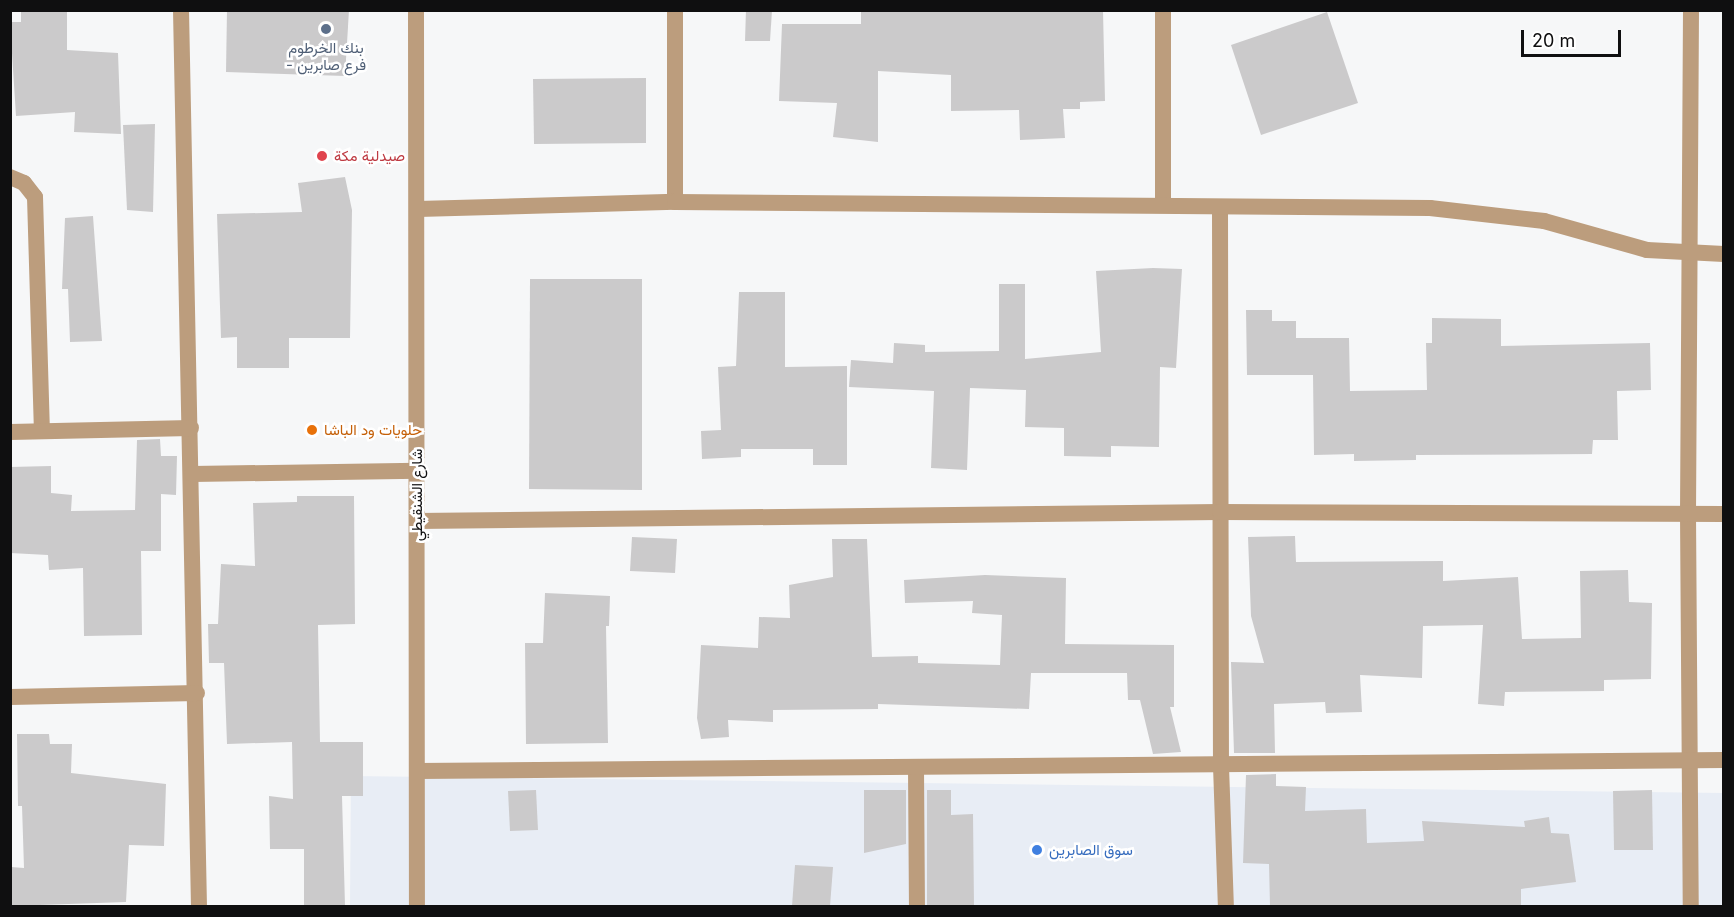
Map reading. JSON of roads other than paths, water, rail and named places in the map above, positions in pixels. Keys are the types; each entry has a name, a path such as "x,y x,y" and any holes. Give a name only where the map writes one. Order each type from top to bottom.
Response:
{"street":[{"path":"181,10 200,906"},
{"name":"شارع الشنقيطي","path":"416,10 417,906"},
{"path":"675,10 675,202"},
{"path":"1163,10 1163,204"},
{"path":"1691,10 1688,514 1691,906"},
{"path":"10,177 24,183 35,197 42,431"},
{"path":"418,209 675,202 1163,204 1220,207 1430,208 1544,221 1647,250 1724,254"},
{"path":"1220,207 1221,766 1226,906"},
{"path":"10,432 191,428"},
{"path":"192,474 418,471"},
{"path":"417,521 1220,512 1724,514"},
{"path":"10,697 197,693"},
{"path":"418,771 1724,760"},
{"path":"916,768 917,906"}],"place":[{"name":"بنك الخرطوم - فرع صابرين","path":"326,29"},
{"name":"صيدلية مكة","path":"322,156"},
{"name":"حلويات ود الباشا","path":"312,430"},
{"name":"سوق الصابرين","path":"1037,850"}]}
